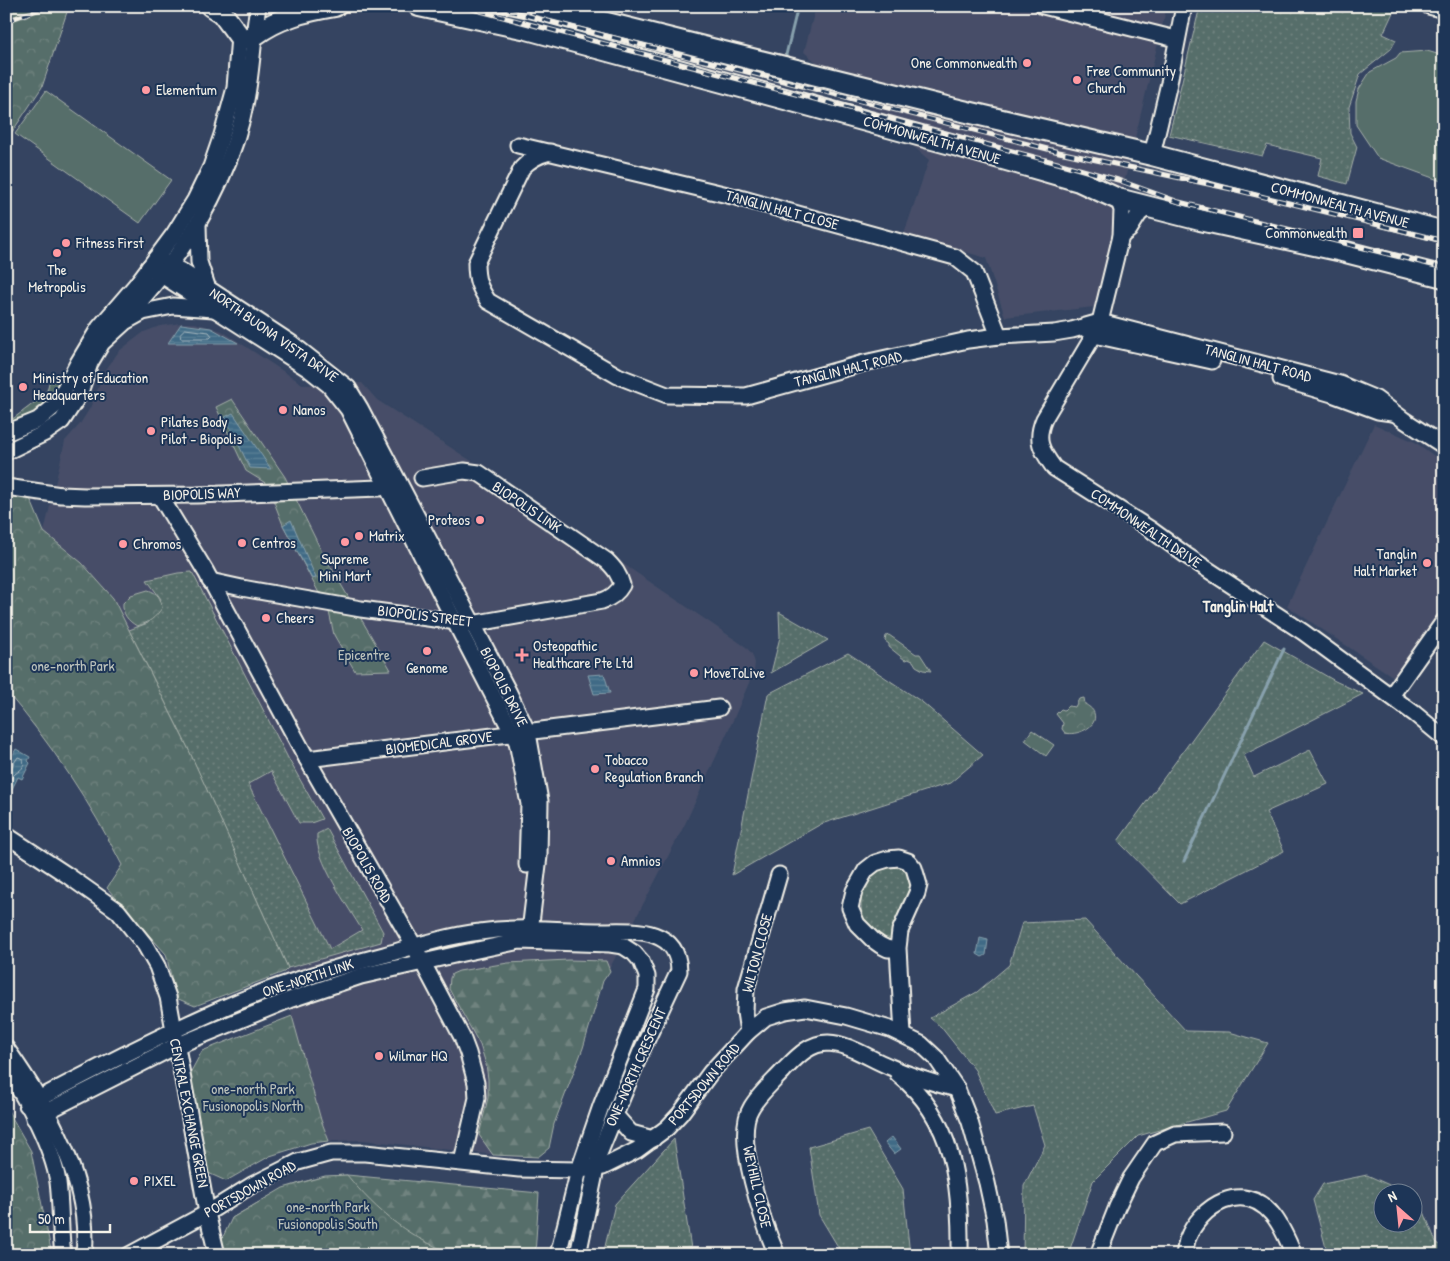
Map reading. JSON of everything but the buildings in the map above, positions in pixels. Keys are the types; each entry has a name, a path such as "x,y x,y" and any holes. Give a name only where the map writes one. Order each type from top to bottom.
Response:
{"main road":[{"path":"211,6 222,13 247,36 277,21 301,12 335,6"},
{"name":"COMMONWEALTH AVENUE","path":"419,6 527,29 951,144 1079,181 1118,199 1200,220 1342,251 1444,277"},
{"name":"COMMONWEALTH AVENUE","path":"538,6 946,107 1152,155 1444,232"}],"street":[{"path":"160,263 174,234 195,200 210,167 229,138 246,101 247,36 258,6"},
{"path":"1043,6 1176,40"},
{"path":"1152,155 1169,83 1184,6"},
{"path":"1429,6 1444,10"},
{"path":"6,433 38,420 57,404 98,328 136,285 198,225 222,175 229,138"},
{"name":"TANGLIN HALT CLOSE","path":"518,145 736,197 955,257 974,272 999,336"},
{"name":"TANGLIN HALT ROAD","path":"550,152 538,155 522,168 476,263 476,277 481,290 488,301 618,376 667,395 746,396 864,363 968,340 1092,328 1340,384 1376,399 1444,446"},
{"name":"COMMONWEALTH DRIVE","path":"1118,199 1122,210 1122,236 1092,328 1039,432 1040,442 1045,455 1054,468 1150,529 1187,556 1303,632 1444,738"},
{"name":"COMMONWEALTH DRIVE","path":"1122,236 1129,230 1139,214 1149,206"},
{"path":"198,225 199,262 208,290"},
{"name":"NORTH BUONA VISTA DRIVE","path":"160,263 183,272 208,290 253,317 320,364 348,388 392,483"},
{"name":"NORTH BUONA VISTA DRIVE","path":"160,263 217,309 310,370 328,385 348,409 392,483"},
{"name":"NORTH BUONA VISTA DRIVE","path":"117,328 160,263"},
{"name":"NORTH BUONA VISTA DRIVE","path":"6,452 45,433 62,421 79,395 90,363 102,343 117,328 132,317 143,312 172,306 217,309"},
{"name":"BIOPOLIS LINK","path":"422,478 464,471 479,473 607,561 619,576"},
{"name":"BIOPOLIS WAY","path":"6,487 61,495 160,496 392,483"},
{"name":"BIOPOLIS DRIVE","path":"392,483 455,622 521,733"},
{"name":"BIOPOLIS DRIVE","path":"392,483 509,692 540,801 539,856 526,936"},
{"path":"160,496 210,580"},
{"name":"BIOPOLIS STREET","path":"210,580 242,588 472,624 602,601 618,592 622,585 619,576"},
{"name":"BIOPOLIS ROAD","path":"210,580 307,759 414,946 462,1037 476,1083 476,1098 462,1162"},
{"path":"230,619 235,595 242,588"},
{"path":"1390,696 1444,621"},
{"name":"BIOMEDICAL GROVE","path":"307,759 719,708"},
{"name":"CENTRAL EXCHANGE GREEN","path":"6,836 67,875 118,912 144,945 157,966 168,997 216,1255"},
{"path":"898,948 888,949 873,940 857,924 850,908 854,891 866,870 875,863 899,858 908,860 914,868 919,886 900,931 898,948 903,1034"},
{"name":"WILTON CLOSE","path":"748,1032 745,1012 746,989 779,875"},
{"name":"ONE-NORTH LINK","path":"37,1108 175,1038 225,1007 349,964 414,946 482,931 526,936 610,937"},
{"name":"ONE-NORTH CRESCENT","path":"578,1255 599,1154 651,1029 679,971 679,960 676,951 665,939 645,933 610,937"},
{"name":"ONE-NORTH LINK","path":"175,1038 361,976 526,936"},
{"name":"ONE-NORTH CRESCENT","path":"558,1255 579,1170 601,1106 647,989 647,976 641,961 634,953 610,937"},
{"name":"PORTSDOWN ROAD","path":"129,1255 207,1213 252,1185 298,1162 331,1153 365,1153 519,1169 579,1170 603,1167 653,1139 667,1128 680,1114 711,1072 748,1032 766,1017 805,1008 846,1016 903,1034 921,1044 936,1058 956,1089 970,1122 987,1182 995,1220 999,1255"},
{"name":"WEYHILL CLOSE","path":"777,1255 758,1200 746,1150 746,1128 750,1109 798,1056 813,1046 826,1043 837,1044 852,1048 889,1067 934,1084 956,1089"},
{"path":"6,1048 37,1108 58,1181 63,1255"},
{"name":"WEYHILL CLOSE","path":"889,1067 908,1082 924,1099 945,1138 956,1173 960,1214 960,1255"},
{"path":"6,1072 37,1108 61,1141 76,1179 85,1224 84,1255"},
{"path":"615,1114 631,1133 653,1139"},
{"path":"1098,1255 1131,1178 1155,1144 1175,1134 1223,1132"},
{"path":"1184,1255 1187,1240 1198,1220 1212,1207 1223,1201 1230,1198 1243,1197 1255,1201 1272,1214 1294,1255"}],"shaded area":[{"path":"816,6 1167,6 1094,307 1005,317 986,258 904,234 929,160 804,52"},
{"path":"195,323 222,331 304,385 362,383 377,400 470,460 746,647 752,654 755,663 754,671 734,718 685,824 603,981 583,1048 554,1124 549,1148 538,1157 512,1157 363,1140 329,1141 321,1120 292,1016 284,972 288,968 187,746 113,598 82,563 44,532 65,441 80,424 90,408 105,371 119,351 144,332 160,326"},
{"name":"Tanglin Halt","path":"1374,424 1415,442 1444,463 1444,628 1404,684 1287,606"},
{"path":"177,1248 185,1248 195,1255 166,1255"}],"green space":[{"path":"6,6 82,6 67,12 42,87 12,132 6,129"},
{"path":"1200,6 1396,6 1383,34 1396,40 1391,49 1360,74 1349,107 1350,133 1357,147 1347,184 1318,176 1322,158 1267,145 1262,156 1169,135"},
{"path":"1427,51 1444,56 1444,182 1378,158 1356,125 1356,101 1359,89 1370,72 1396,58 1400,53"},
{"path":"46,91 171,180 140,223 15,134"},
{"path":"51,376 80,379 72,394 65,401 6,433 6,421 14,418 46,394"},
{"name":"Epicentre","path":"232,399 285,477 322,552 391,670 355,671 334,635 329,612 283,525 267,484 246,471 216,407"},
{"name":"one-north Park","path":"6,487 27,491 44,532 82,563 113,598 187,746 288,968 284,972 195,1006 176,998 166,954 107,888 122,865 97,819 69,775 39,732 6,691"},
{"path":"192,572 288,758 322,819 311,823 299,823 271,771 248,784 330,949 362,930 333,883 321,856 317,834 327,829 383,932 381,942 288,968 183,738 129,630 148,623 161,599 147,580"},
{"path":"148,590 158,596 162,608 151,620 137,626 126,617 123,603 131,595"},
{"path":"779,612 828,640 771,673 780,637"},
{"path":"889,635 916,654 920,654 931,671 923,670 916,666 913,661 905,660 889,647 889,644 885,641 886,636"},
{"path":"1264,640 1335,681 1363,694 1244,755 1254,777 1310,750 1328,784 1266,812 1284,851 1180,904 1118,841"},
{"path":"848,653 922,702 983,755 950,783 821,824 732,875 768,694"},
{"path":"1084,698 1085,704 1094,713 1093,723 1090,727 1080,732 1065,733 1062,729 1063,723 1056,714 1068,706 1075,707 1079,699"},
{"path":"1032,730 1054,745 1046,756 1025,740"},
{"path":"910,865 914,892 898,917 893,946 876,935 868,927 861,911 862,894 870,878 883,867"},
{"path":"1085,920 1186,1031 1229,1032 1268,1043 1226,1111 1138,1136 1093,1181 1068,1255 1023,1255 1024,1186 1045,1145 1033,1106 995,1115 975,1070 941,1027 930,1018 977,992 1009,965 1022,923"},
{"path":"568,960 606,961 610,971 603,981 583,1048 554,1124 549,1148 538,1157 493,1155 479,1135 488,1098 486,1064 480,1045 449,989 450,978 452,974 459,971 508,963"},
{"name":"one-north Park Fusionopolis North","path":"292,1016 321,1120 329,1141 311,1143 270,1156 226,1181 206,1172 188,1077 202,1051"},
{"path":"6,1107 31,1151 52,1255 6,1255"},
{"path":"868,1130 903,1189 910,1255 843,1255 819,1215 809,1147"},
{"path":"674,1139 692,1255 603,1255 615,1204"},
{"path":"347,1175 539,1193 535,1255 221,1255 232,1218 273,1194 299,1183 329,1176"},
{"name":"one-north Park Fusionopolis South","path":"347,1175 370,1201 397,1224 426,1242 459,1255 221,1255 219,1245 232,1218 283,1188 325,1176"},
{"path":"1367,1175 1387,1184 1372,1184 1372,1234 1422,1234 1422,1207 1436,1242 1444,1248 1444,1255 1328,1255 1313,1200 1323,1184"}],"water":[{"path":"181,324 211,328 238,343 168,343"},
{"path":"233,413 271,469 250,468 225,417"},
{"path":"291,520 316,578 312,579 283,525"},
{"path":"604,674 610,693 594,694 588,675"},
{"path":"16,749 30,757 28,761 30,763 22,779 18,777 11,791 6,789 6,767"},
{"path":"980,938 988,940 986,955 982,957 977,954"},
{"path":"892,1137 901,1149 894,1154 885,1143"}],"waterway":[{"path":"785,59 798,6"},
{"path":"1154,114 1164,72"},
{"path":"1184,861 1284,649"}],"railway":[{"path":"6,21 49,6"},
{"path":"461,6 1065,165 1118,180 1179,202 1444,268"},
{"path":"490,6 1059,152 1236,190 1444,241"}],"place":[{"name":"One Commonwealth","path":"1027,63"},
{"name":"Free Community Church","path":"1077,80"},
{"name":"Elementum","path":"146,90"},
{"name":"Commonwealth","path":"1358,233"},
{"name":"Fitness First","path":"66,243"},
{"name":"The Metropolis","path":"57,253"},
{"name":"Ministry of Education Headquarters","path":"23,387"},
{"name":"Nanos","path":"283,410"},
{"name":"Pilates Body Pilot - Biopolis","path":"151,431"},
{"name":"Proteos","path":"480,520"},
{"name":"Matrix","path":"359,536"},
{"name":"Supreme Mini Mart","path":"345,542"},
{"name":"Centros","path":"242,543"},
{"name":"Chromos","path":"123,544"},
{"name":"Tanglin Halt Market","path":"1427,563"},
{"name":"Cheers","path":"266,618"},
{"name":"Genome","path":"427,651"},
{"name":"Osteopathic Healthcare Pte Ltd","path":"522,655"},
{"name":"MoveToLive","path":"694,673"},
{"name":"Tobacco Regulation Branch","path":"595,769"},
{"name":"Amnios","path":"611,861"},
{"name":"Wilmar HQ","path":"379,1056"},
{"name":"PIXEL","path":"134,1181"}],"district":[{"name":"Tanglin Halt","path":"1238,606"}]}
